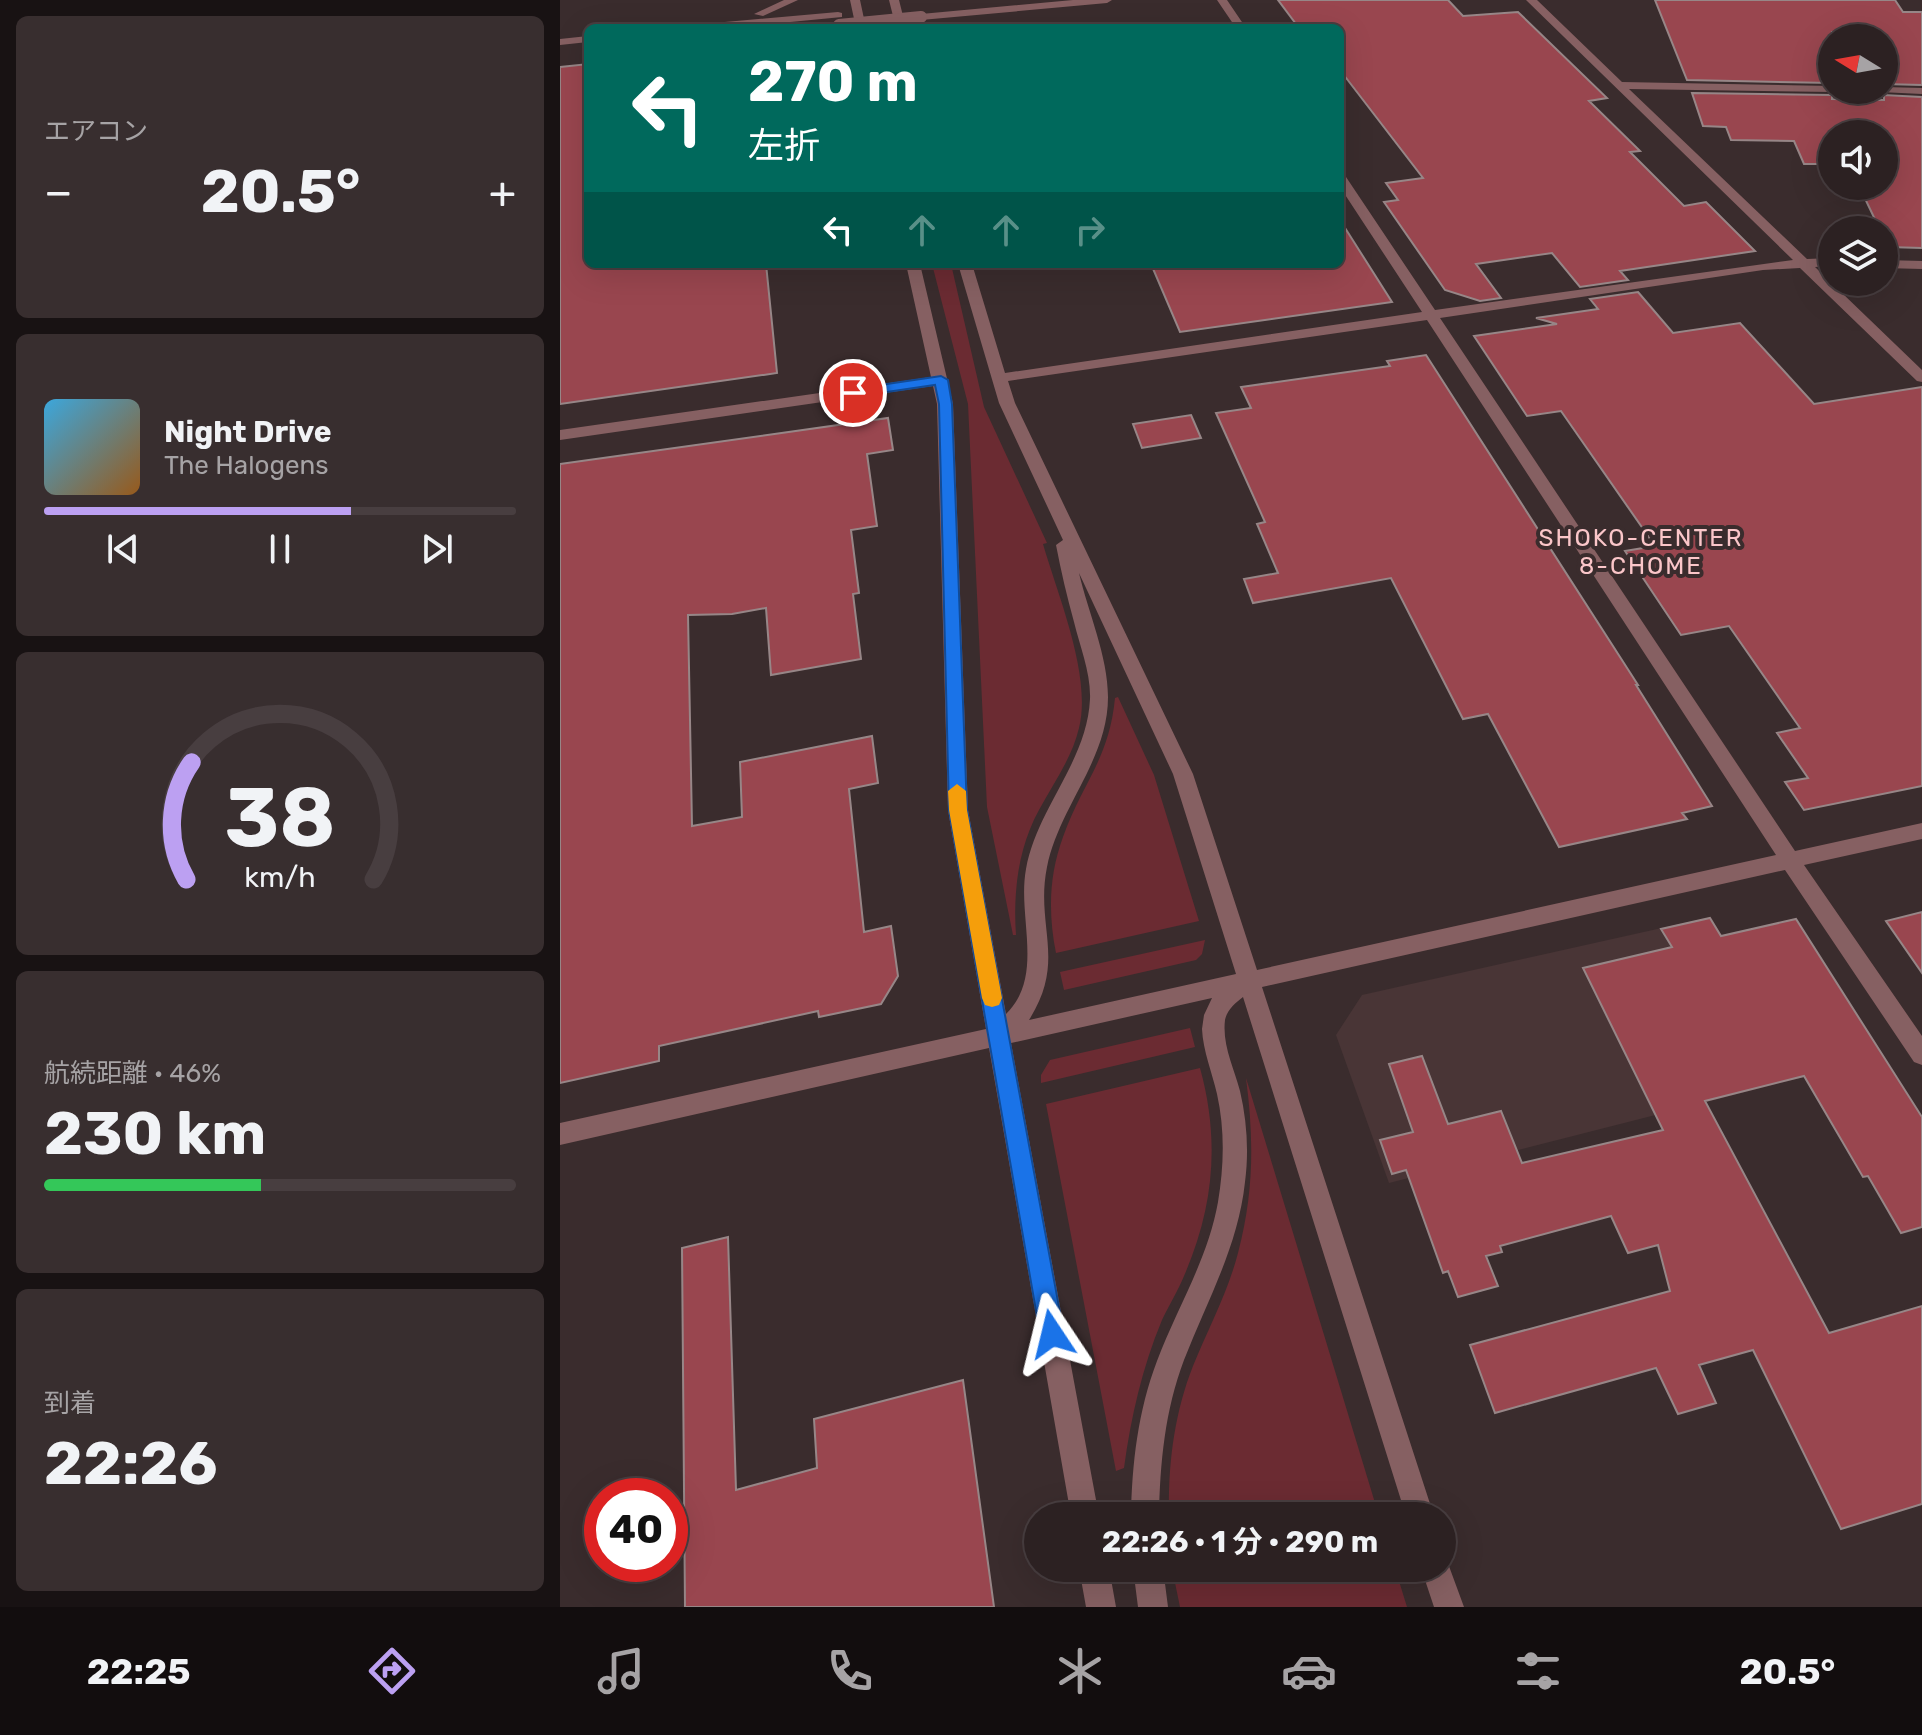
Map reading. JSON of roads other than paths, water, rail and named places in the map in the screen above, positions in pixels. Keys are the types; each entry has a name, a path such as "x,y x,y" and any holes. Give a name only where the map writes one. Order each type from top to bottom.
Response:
{"street":[{"path":"706,24 769,12 793,0"},
{"path":"855,0 860,24"},
{"path":"894,0 900,24"},
{"path":"933,11 998,0"},
{"path":"1222,0 1238,24"},
{"path":"1531,0 1922,378"},
{"path":"756,24 1103,1"},
{"path":"985,24 1103,1"},
{"path":"933,11 938,24"},
{"path":"560,42 584,39"},
{"path":"560,54 584,51"},
{"path":"1621,85 1818,89"},
{"path":"1898,90 1922,91"},
{"path":"1344,183 1791,862 1922,1055"},
{"path":"999,378 1818,262"},
{"path":"1898,264 1922,265"},
{"path":"903,268 927,331"},
{"path":"914,268 945,404 958,810 1082,1502"},
{"path":"966,268 1007,403 1183,774 1416,1502"},
{"path":"975,268 979,314"},
{"path":"560,435 941,380"},
{"path":"999,1036 1028,1007 1038,987 1040,967 1032,899 1042,846 1059,805 1088,753 1096,729 1099,699 1096,670 1054,503"},
{"path":"560,1134 1250,983 1922,831"},
{"path":"1146,1502 1148,1454 1157,1406 1171,1361 1219,1250 1233,1184 1234,1132 1229,1094 1215,1043 1214,1020 1222,1000 1232,991 1250,983"},
{"path":"1097,1582 1101,1607"},
{"path":"1150,1582 1153,1607"},
{"path":"1441,1582 1449,1607"}],"district":[{"name":"SHOKO-CENTER 8-CHOME","path":"1641,552"}]}
